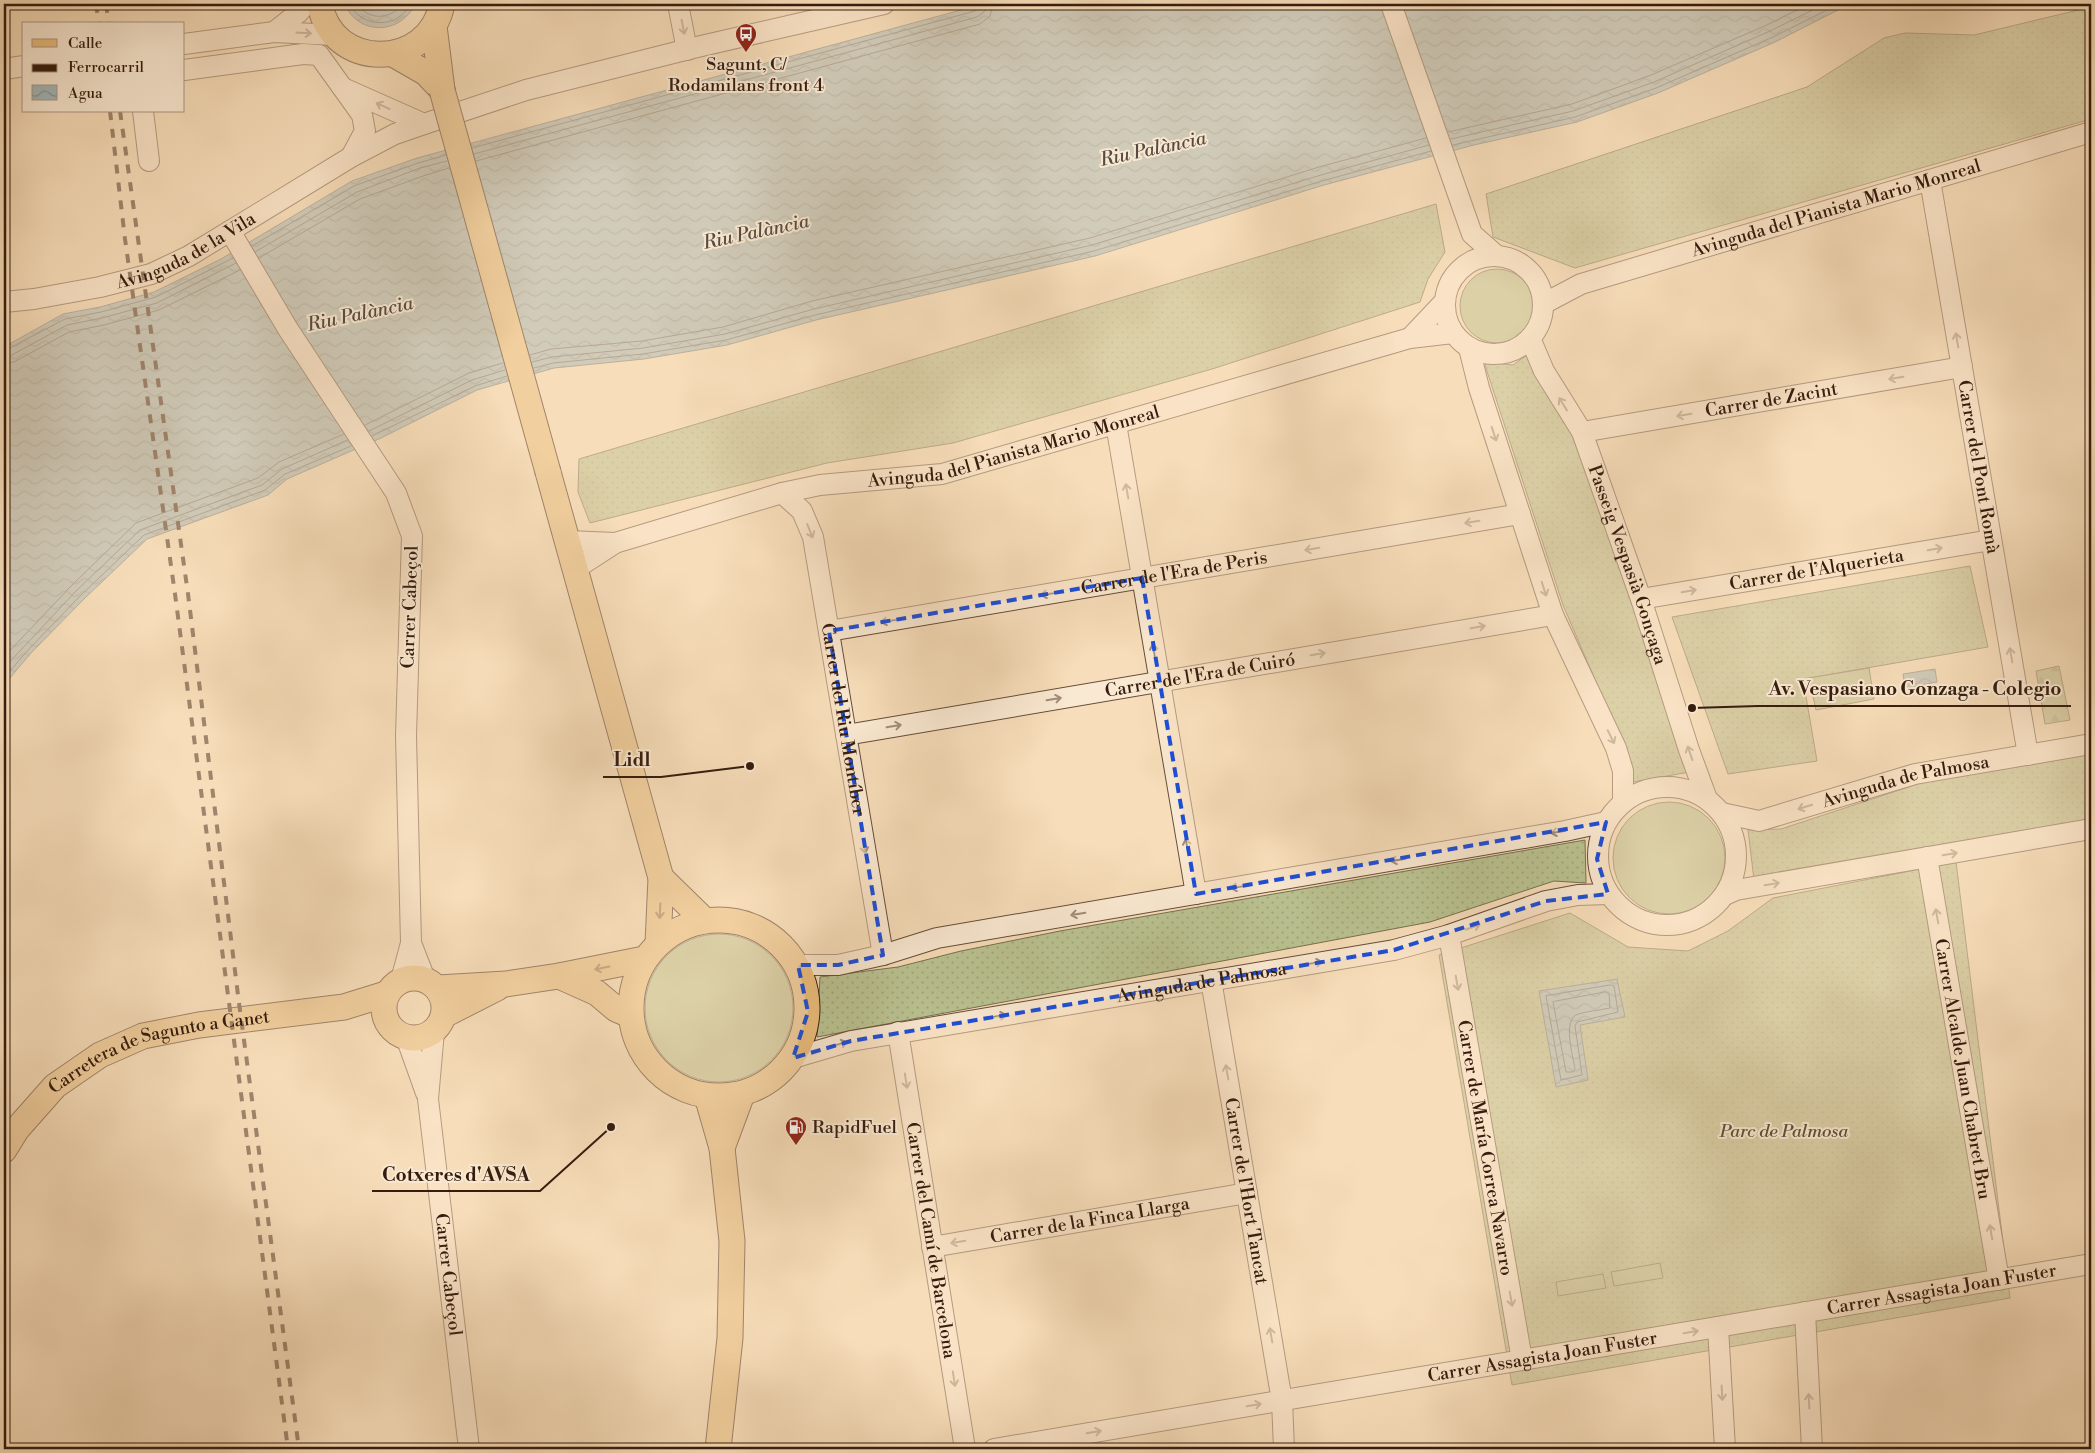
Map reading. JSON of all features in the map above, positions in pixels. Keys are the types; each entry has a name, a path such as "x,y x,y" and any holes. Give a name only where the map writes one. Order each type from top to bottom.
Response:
{"main road":[{"path":"320,4 322,15 335,35 349,46 362,52 376,55 393,54 422,40 438,15"},
{"path":"438,15 442,90 661,878 651,951 632,986 630,1015 642,1053 669,1082 707,1096 742,1094 770,1081 793,1058 808,1012 798,965 774,937 740,921 704,920 679,928 651,951 559,976 506,984 432,984 413,977 394,987 383,1007 386,1021 394,1031 406,1037 421,1038 439,1023 506,984"},
{"path":"393,54 426,73 442,90"},
{"path":"661,878 704,920"},
{"path":"559,976 597,993 616,1009 630,1015"},
{"path":"432,984 444,1001 439,1023"},
{"name":"Carretera de Sagunto a Canet","path":"4,1150 17,1129 55,1086 100,1055 143,1036 199,1025 344,1007 394,987"},
{"name":"Carretera de Sagunto a Canet","path":"344,1007 386,1021"},
{"path":"722,1148 742,1094"},
{"path":"707,1096 722,1148 732,1242 730,1338 718,1449"}],"street":[{"path":"274,32 298,13 306,4"},
{"path":"678,4 687,50"},
{"name":"Avinguda de la Vila","path":"4,302 34,299 100,287 151,274 189,256 351,157 395,134 424,124 526,90 884,4"},
{"path":"1391,4 1472,234 1497,256"},
{"path":"185,44 274,32 335,35"},
{"path":"185,70 303,54 319,56 362,115 364,131 351,157"},
{"path":"4,69 22,66"},
{"path":"343,88 424,124"},
{"path":"143,112 149,161"},
{"name":"Avinguda del Pianista Mario Monreal","path":"1543,304 1581,284 2091,132"},
{"name":"Carrer del Pont Romà","path":"1930,180 2028,755"},
{"name":"Carrer Cabeçol","path":"230,231 288,329 396,493 412,536 406,736 411,944 394,987"},
{"path":"1464,266 1472,234"},
{"path":"1410,338 1444,302 1452,278 1464,266 1480,257 1497,256 1520,263 1535,278 1540,287 1543,304 1540,324 1530,338 1519,347 1503,354 1485,354 1469,348 1453,333 1446,319 1444,302"},
{"name":"Avinguda del Pianista Mario Monreal","path":"1535,278 1581,284"},
{"name":"Avinguda del Pianista Mario Monreal","path":"575,569 615,543 782,493 820,485 942,474 1410,338 1453,333"},
{"name":"Passeig Vespasià Gonçaga","path":"1530,338 1544,371 1582,432 1707,799"},
{"path":"1469,348 1479,388 1552,614 1616,748 1623,771 1623,802"},
{"name":"Carrer de Zacint","path":"1582,432 1962,367"},
{"path":"1116,424 1196,894"},
{"name":"Carrer del Riu Montíber","path":"782,493 802,511 813,537 883,956"},
{"name":"Carrer de l'Era de Peris","path":"829,631 1520,514"},
{"name":"Carrer de l’Alquerieta","path":"1640,599 1991,540"},
{"name":"Avinguda del Pianista Mario Monreal","path":"567,541 615,543"},
{"name":"Carrer de l'Era de Cuiró","path":"846,735 1552,614"},
{"name":"Avinguda de Palmosa","path":"1722,813 1760,821 1915,774 2091,744"},
{"path":"1664,786 1687,789 1707,799 1722,813 1733,832 1737,854 1734,875 1725,895 1709,912 1689,922 1666,926 1644,922 1624,911 1608,894 1600,877 1597,859 1599,840 1606,822 1623,802 1642,791 1664,786"},
{"path":"798,965 838,965 883,956 937,938 1565,831 1606,822"},
{"path":"1725,895 1736,890 2091,829"},
{"name":"Carrer Alcalde Juan Chabret Bru","path":"1927,857 1999,1280"},
{"name":"Avinguda de Palmosa","path":"793,1058 851,1041 898,1032 1394,950 1449,935 1546,901 1578,895 1608,894"},
{"name":"Carrer de María Correa Navarro","path":"1449,935 1522,1360"},
{"name":"Carrer Cabeçol","path":"411,944 432,984"},
{"name":"Carrer de l'Hort Tancat","path":"1211,980 1282,1401 1284,1449"},
{"name":"Carrer Cabeçol","path":"428,1099 439,1023"},
{"name":"Carrer del Camí de Barcelona","path":"898,1032 965,1449"},
{"name":"Carrer Cabeçol","path":"406,1037 428,1099 469,1449"},
{"name":"Carrer de la Finca Llarga","path":"932,1246 1247,1194"},
{"name":"Carrer Assagista Joan Fuster","path":"994,1449 2091,1264"},
{"path":"1805,1312 1812,1449"},
{"path":"1718,1327 1725,1449"}],"highlighted area":[{"path":"1142,578 1196,894 1606,822 1597,859 1608,894 1546,901 1394,950 851,1041 793,1058 808,1012 798,965 838,965 883,955 829,631"}],"green space":[{"path":"2091,7 2091,119 1575,268 1493,237 1486,194 1807,87 1884,38 1905,33 1974,35"},
{"path":"1436,204 1445,252 1428,279 1420,302 1212,369 953,443 827,463 590,523 578,492 579,459"},
{"path":"1504,269 1524,279 1532,292 1534,306 1532,320 1524,333 1511,341 1490,343 1470,333 1462,320 1460,299 1470,279 1483,271"},
{"path":"1527,355 1575,437 1690,772 1632,782 1626,752 1563,605 1484,362 1513,365"},
{"path":"1970,566 1988,647 1803,679 1817,761 1728,774 1672,617"},
{"path":"2059,666 2070,720 2045,724 2036,671"},
{"path":"1869,668 1874,699 1816,710 1809,678"},
{"path":"2091,752 2091,819 1754,880 1748,830 1781,829 1933,779"},
{"path":"1669,802 1691,806 1709,818 1721,836 1725,858 1721,880 1709,898 1691,910 1669,914 1647,910 1629,898 1617,880 1613,858 1617,836 1629,818 1647,806"},
{"path":"1585,840 1586,883 1554,881 1430,922 817,1037 820,977 898,967 961,951 1060,931"},
{"name":"Parc de Palmosa","path":"1956,862 2010,1298 1512,1385 1439,955 1570,913 1628,947 1688,951 1728,931 1773,898"},
{"path":"719,934 747,939 760,946 771,956 781,967 788,980 793,1008 788,1036 781,1049 771,1060 760,1070 747,1077 719,1082 691,1077 678,1070 667,1060 657,1049 650,1036 645,1008 650,980 657,967 667,956 678,946 691,939"},
{"path":"1660,1263 1663,1278 1614,1286 1611,1272"},
{"path":"1603,1274 1606,1288 1558,1296 1556,1282"}],"water":[{"path":"345,4 415,4 409,14 400,22 380,28 359,22"},
{"name":"Riu Palància","path":"983,4 1850,4 1775,42 1658,93 1577,122 1474,145 1324,185 1095,256 816,320 727,345 644,359 554,368 477,390 381,438 287,479 268,495 147,539 31,653 4,685 4,347 63,314 100,307 154,292 221,259 352,181 417,158"},
{"path":"1935,669 1937,682 1905,688 1903,674"},
{"path":"1617,979 1625,1017 1580,1025 1588,1080 1556,1087 1539,991"}],"railway":[{"path":"96,4 99,22"},
{"path":"106,4 109,22"},
{"path":"110,112 125,239 175,594 288,1449"},
{"path":"120,112 188,594 239,1003 299,1449"}],"place":[{"name":"Sagunt, C/ Rodamilans front 4","path":"746,53"},
{"name":"Av. Vespasiano Gonzaga - Colegio","path":"1692,708"},
{"name":"Lidl","path":"750,766"},
{"name":"Cotxeres d'AVSA","path":"611,1127"},
{"name":"RapidFuel","path":"796,1146"}]}
